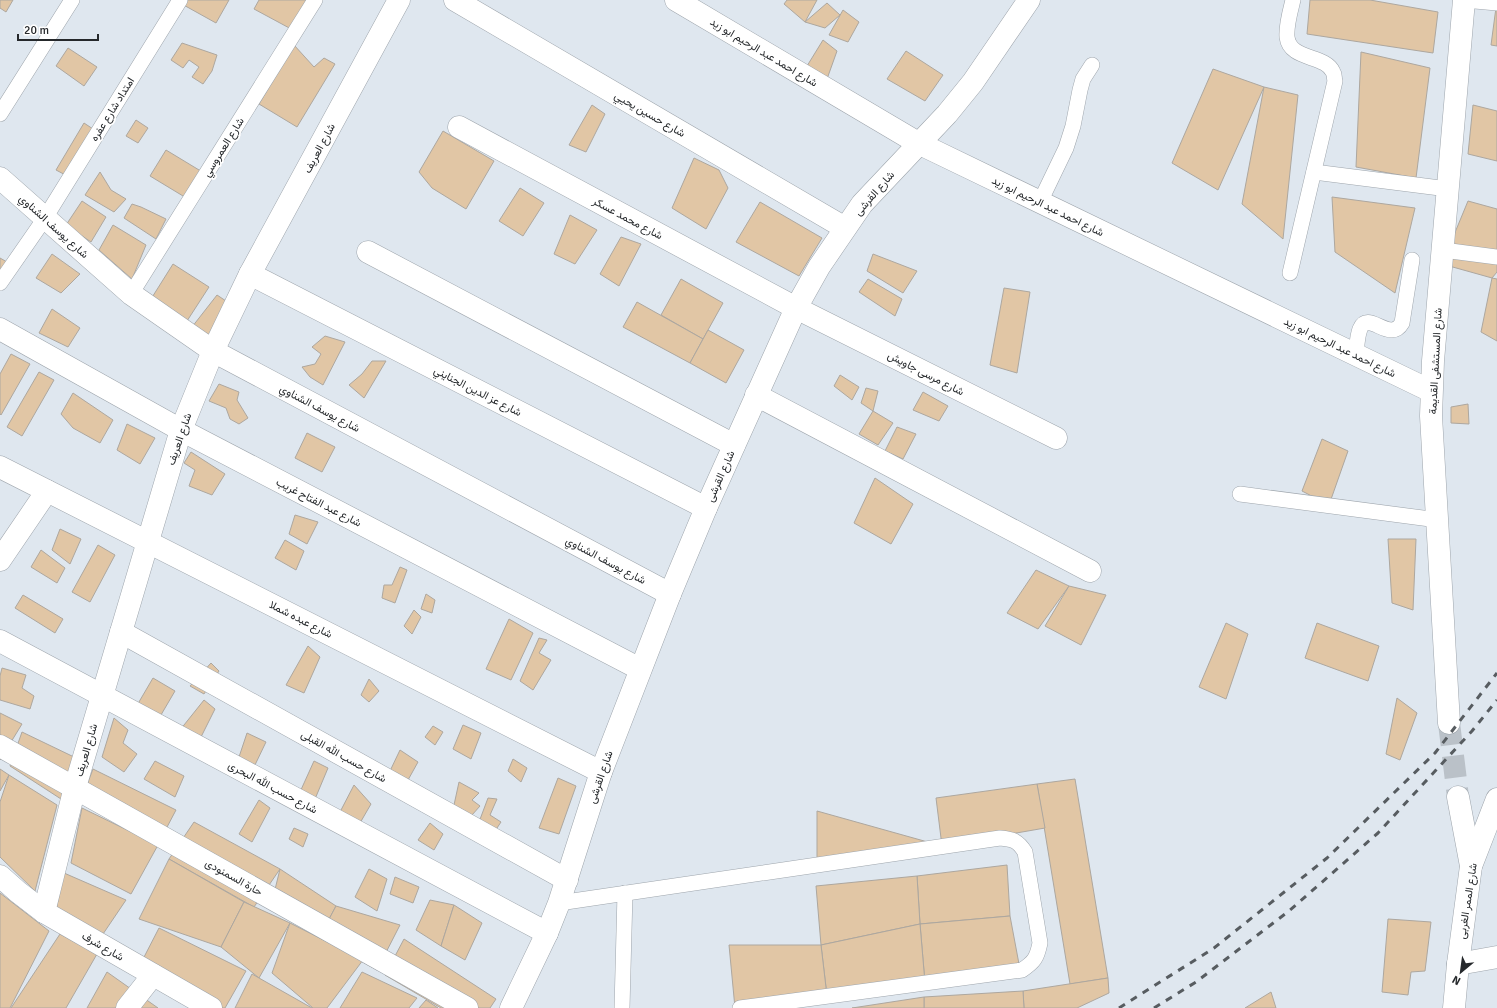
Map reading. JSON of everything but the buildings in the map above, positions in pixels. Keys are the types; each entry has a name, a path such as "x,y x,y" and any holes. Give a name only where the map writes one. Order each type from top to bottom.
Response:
{"street":[{"name":"شارع العريف","path":"44,912 75,788 180,430 213,351 250,274 399,0"},
{"name":"شارع حسين يحيي","path":"455,0 845,228"},
{"name":"شارع احمد عبد الرحيم ابو زيد","path":"676,0 918,143 1431,391"},
{"name":"شارع القرشى","path":"512,1008 547,933 559,903 601,772 670,594 706,508 796,308 819,267 862,204 946,114 972,82 1028,0"},
{"name":"شارع المستشفى القديمة","path":"1449,723 1431,416 1431,391 1464,0"},
{"name":"شارع محمد عسكر","path":"459,127 796,308"},
{"name":"شارع يوسف الشناوي","path":"0,178 131,294 213,351 670,594"},
{"path":"368,252 734,445"},
{"name":"شارع عز الدين الجنايني","path":"250,274 706,508"},
{"name":"شارع مرسى جاويش","path":"796,308 1056,438"},
{"name":"شارع عبد الفتاح غريب","path":"0,329 180,430 640,669"},
{"path":"756,395 1090,571"},
{"name":"شارع عبده شملا","path":"0,467 601,772"},
{"path":"0,560 47,491"},
{"name":"شارع حسب الله القبلى","path":"121,632 567,880"},
{"name":"شارع حسب الله البحرى","path":"0,641 547,933"},
{"name":"حارة السمنودى","path":"0,746 467,1008"},
{"path":"1458,797 1471,866"},
{"name":"شارع الممر الغربى","path":"1454,1008 1458,964 1471,866 1495,808"},
{"name":"شارع شرف","path":"0,876 44,912 211,1008"},
{"path":"1458,964 1497,957"},
{"path":"127,1008 153,975"}],"lane":[{"path":"0,114 72,0"},
{"name":"امتداد شارع عفره","path":"0,283 45,218 180,0"},
{"name":"شارع العمروسي","path":"131,294 315,0"},
{"path":"1290,273 1335,81 1334,72 1328,65 1298,52 1287,38 1293,0"},
{"path":"1464,0 1497,3"},
{"path":"1040,202 1066,148 1073,126 1083,79 1092,65"},
{"path":"1314,172 1448,189"},
{"path":"1443,250 1497,256"},
{"path":"1356,354 1360,329 1364,324 1370,323 1390,331 1395,331 1402,323 1412,260"},
{"path":"1240,494 1438,520"},
{"path":"559,903 1000,838 1011,838 1020,843 1025,852 1040,943 1038,953 1033,963 1022,970 740,1008"},
{"path":"622,1008 625,893"}],"tunnel":[{"path":"1449,723 1458,797"}],"railway":[{"path":"1119,1008 1214,948 1327,858 1435,753 1497,673"},
{"path":"1154,1008 1196,982 1289,911 1378,833 1472,731 1497,700"}]}
